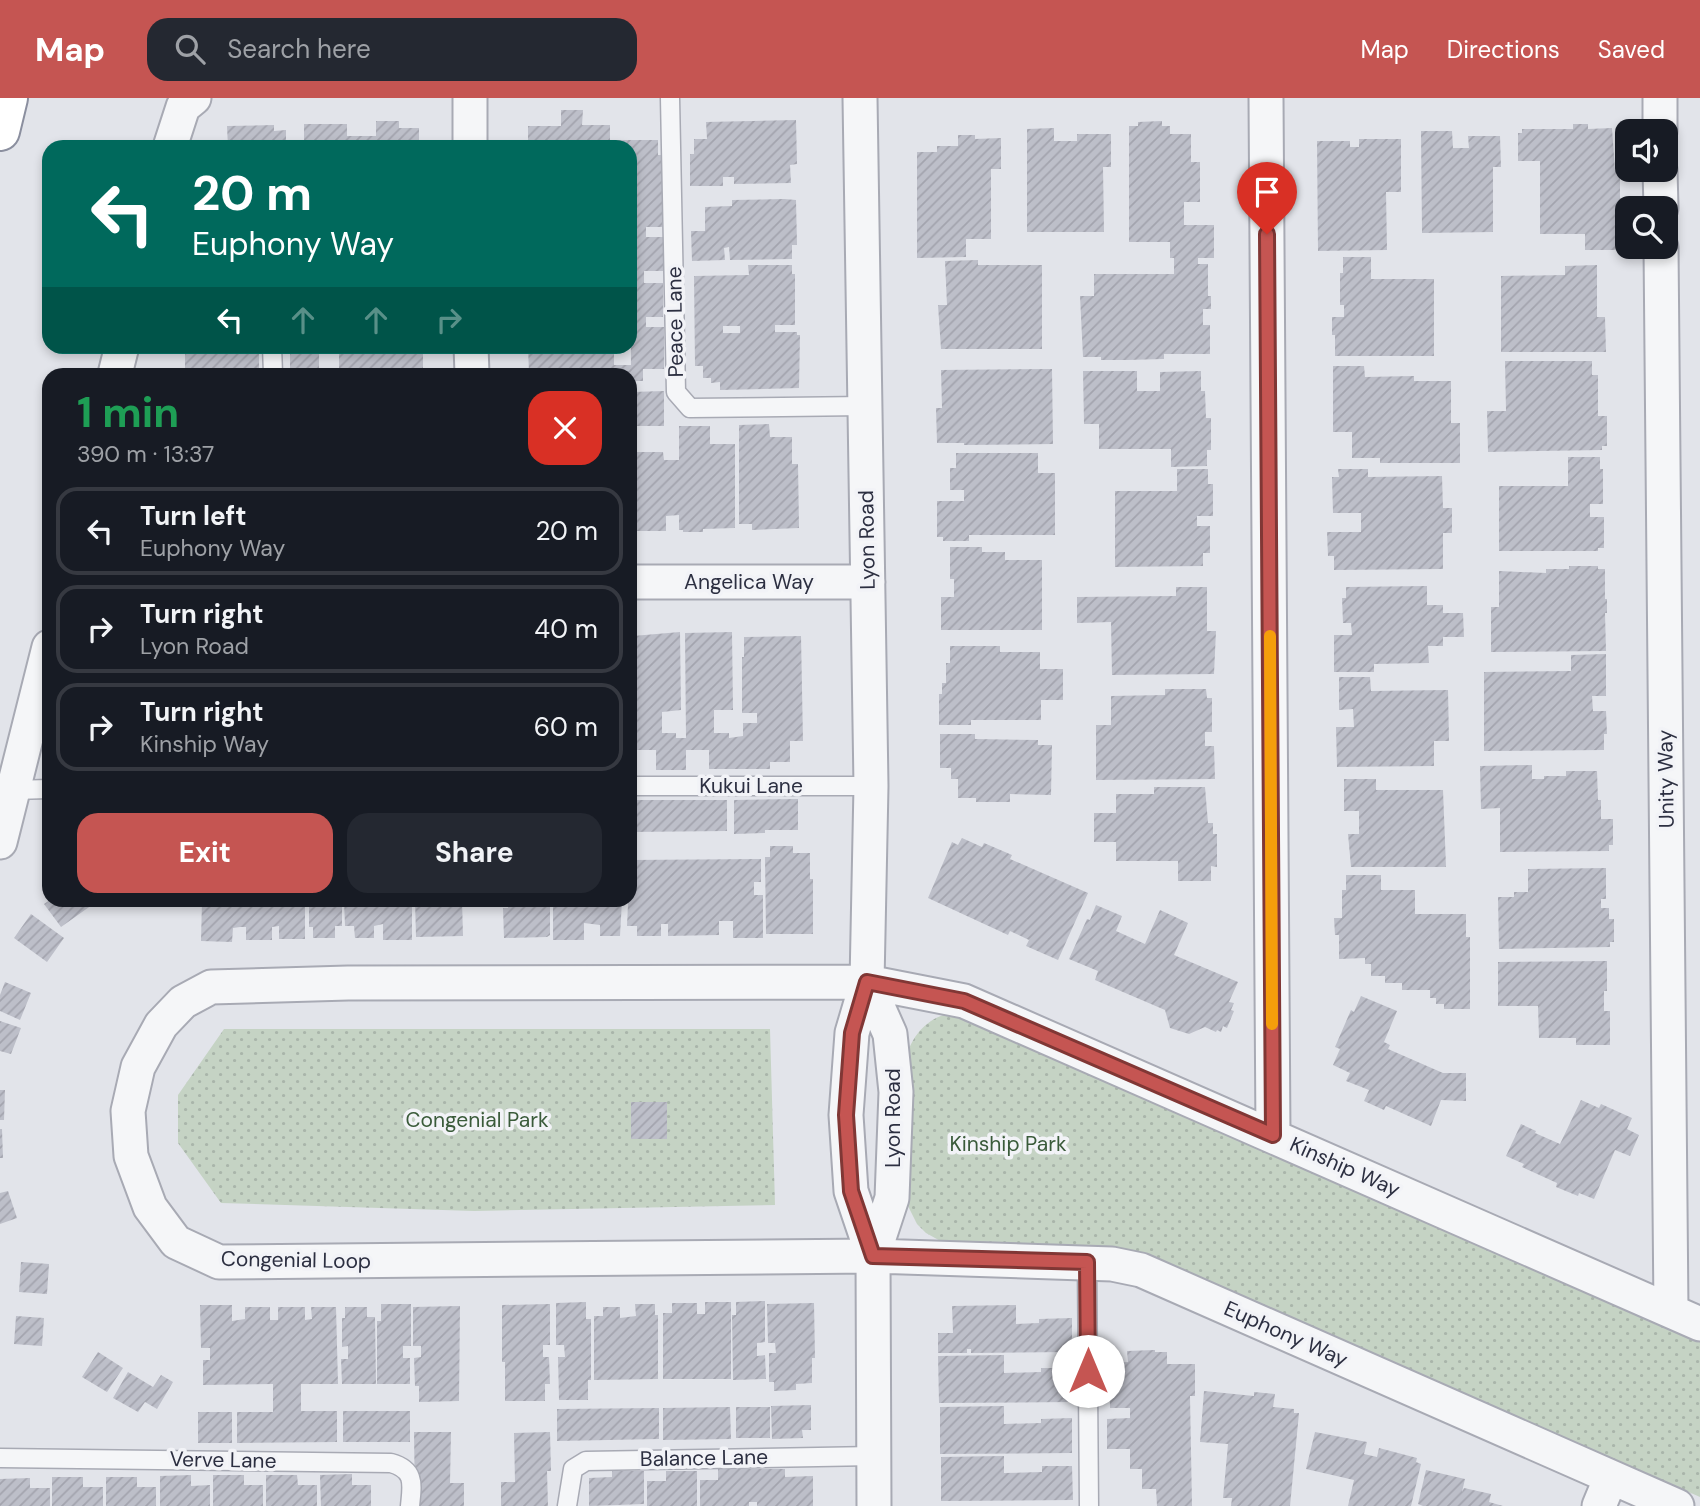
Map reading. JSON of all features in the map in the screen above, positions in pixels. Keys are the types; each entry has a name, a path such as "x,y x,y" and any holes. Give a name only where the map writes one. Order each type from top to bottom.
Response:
{"highway":[{"path":"0,131 8,98"}],"street":[{"path":"172,140 183,107 194,98"},
{"path":"470,98 470,140"},
{"name":"Lyon Road","path":"860,98 871,786 867,982 852,1033 846,1115 851,1191 873,1256 874,1506"},
{"path":"1266,98 1273,1135"},
{"path":"1660,98 1660,119"},
{"name":"Unity Way","path":"1661,259 1686,1317"},
{"name":"Angelica Way","path":"637,582 868,582"},
{"path":"0,842 42,676"},
{"name":"Lyon Road","path":"867,982 890,1034 896,1092 892,1198 873,1256"},
{"name":"Kinship Way","path":"867,982 964,1001 1686,1317"},
{"name":"Congenial Loop","path":"867,982 211,987 183,1002 161,1025 138,1067 128,1111 131,1156 150,1207 176,1242 219,1262 873,1256"},
{"name":"Euphony Way","path":"873,1256 1087,1262 1141,1270 1605,1492 1677,1506"}],"lane":[{"name":"Peace Lane","path":"670,98 676,392 690,408 865,406"},
{"name":"Kukui Lane","path":"637,786 871,786"},
{"path":"13,790 42,789"},
{"path":"1087,1262 1089,1506"},
{"name":"Balance Lane","path":"568,1506 573,1469 586,1461 874,1455"},
{"name":"Verve Lane","path":"0,1458 377,1462 401,1466 408,1473 412,1482 410,1506"}],"green space":[{"name":"Kinship Park","path":"950,1013 962,1013 1700,1336 1700,1497 1150,1255 1101,1246 965,1247 944,1243 926,1233 917,1224 906,1202 905,1061 920,1030 933,1020"},
{"name":"Congenial Park","path":"224,1029 770,1029 775,1205 474,1211 221,1203 178,1143 178,1095"}],"building":[{"path":"561,110 583,110 582,125 610,125 610,140 528,140 528,126 561,126"},
{"path":"796,120 797,164 790,165 791,183 734,184 734,177 723,177 723,186 690,186 690,154 694,154 694,139 707,139 706,122"},
{"path":"376,121 399,121 399,128 419,128 419,140 304,140 304,124 347,124 347,136 376,136"},
{"path":"1162,121 1162,126 1170,126 1170,134 1191,134 1191,162 1200,162 1200,202 1184,202 1184,225 1214,225 1214,258 1198,258 1198,264 1208,264 1208,296 1211,296 1211,309 1203,309 1203,325 1210,325 1210,354 1164,354 1164,359 1127,360 1083,357 1080,296 1094,296 1094,274 1174,274 1170,242 1129,242 1129,126 1138,126 1138,122"},
{"path":"1573,124 1588,124 1588,129 1612,128 1615,182 1620,182 1620,196 1615,196 1615,250 1585,250 1585,234 1540,234 1540,161 1518,161 1518,133 1522,133 1522,129 1573,129"},
{"path":"274,125 274,131 286,130 286,140 228,140 227,126"},
{"path":"1054,128 1054,141 1077,141 1077,134 1111,134 1111,167 1103,167 1104,232 1027,232 1027,129"},
{"path":"1421,131 1452,131 1453,148 1469,148 1468,136 1500,136 1501,167 1493,167 1493,232 1422,233"},
{"path":"958,135 975,135 975,139 1001,138 1001,169 991,169 991,239 966,239 966,257 917,258 917,152 937,152 937,146 958,146"},
{"path":"1359,139 1401,139 1401,192 1386,192 1387,250 1318,251 1317,141 1350,141 1350,147 1359,147"},
{"path":"637,140 658,140 658,155 662,155 662,227 646,227 646,237 663,237 663,271 644,271 644,283 663,283 663,317 646,317 646,327 664,327 664,369 643,369 643,381 637,381 637,368 529,368 528,354 614,354 614,365 631,365 631,354 637,354"},
{"path":"732,200 796,200 797,245 792,245 792,259 730,260 729,247 724,248 725,260 692,261 691,231 705,231 705,207 732,206"},
{"path":"1343,257 1371,257 1371,279 1434,279 1434,356 1335,356 1332,317 1344,317 1344,305 1340,305"},
{"path":"978,260 978,265 1042,265 1042,349 941,349 938,305 947,305 945,261"},
{"path":"748,265 792,265 792,274 795,274 795,325 775,325 775,332 797,332 797,335 800,335 799,388 720,390 720,382 711,383 711,378 703,378 703,366 695,366 694,276 749,275","holes":["723,326 740,326 740,333 723,333"]},
{"path":"1597,265 1597,317 1605,317 1606,352 1501,352 1501,276 1565,275 1565,266"},
{"path":"185,354 259,354 259,368 185,368"},
{"path":"290,354 319,354 319,368 290,368"},
{"path":"339,354 423,354 423,368 339,368"},
{"path":"1505,361 1592,361 1592,375 1598,375 1598,416 1607,416 1607,446 1602,446 1602,450 1488,452 1487,411 1506,411"},
{"path":"1333,366 1364,366 1365,377 1414,376 1414,381 1451,381 1451,423 1460,423 1460,463 1380,463 1380,458 1352,458 1352,432 1333,432"},
{"path":"1052,369 1053,444 937,443 936,408 942,408 941,370"},
{"path":"1083,371 1137,371 1137,391 1160,391 1160,372 1201,371 1201,391 1205,391 1206,418 1211,418 1211,450 1207,450 1207,466 1171,467 1171,449 1099,449 1099,424 1084,424"},
{"path":"664,391 664,426 637,426 637,392"},
{"path":"769,424 770,437 792,437 792,464 798,464 799,528 752,530 752,524 739,524 739,425"},
{"path":"679,426 710,426 710,444 735,444 735,528 683,532 679,530 679,515 666,516 666,531 637,531 637,452 663,452 664,460 679,460"},
{"path":"956,453 1038,453 1038,473 1055,473 1055,535 969,535 969,541 943,541 943,537 937,537 937,501 964,501 964,490 950,490 950,468 956,468"},
{"path":"1568,457 1600,457 1600,469 1603,469 1603,504 1590,504 1590,517 1604,517 1604,548 1598,548 1598,551 1499,551 1499,486 1568,486"},
{"path":"1177,469 1208,469 1208,484 1213,484 1213,516 1197,516 1197,526 1210,526 1210,553 1203,553 1203,566 1115,567 1115,491 1177,491"},
{"path":"1338,469 1368,469 1368,477 1442,476 1443,508 1452,508 1452,533 1443,533 1443,569 1334,570 1334,556 1328,556 1327,532 1361,532 1361,513 1333,513 1332,477 1339,477"},
{"path":"950,547 982,547 982,552 1005,552 1005,560 1042,560 1042,630 941,630 941,597 954,597 954,579 950,579"},
{"path":"1569,566 1598,566 1598,569 1605,569 1606,651 1491,652 1491,607 1499,607 1499,571 1546,573 1546,569 1569,569"},
{"path":"1427,586 1427,605 1443,605 1443,613 1463,613 1464,637 1443,637 1443,646 1428,646 1429,663 1374,664 1374,672 1334,672 1334,635 1352,635 1351,623 1343,623 1342,598 1346,598 1346,587"},
{"path":"1176,587 1207,587 1207,631 1216,631 1214,674 1112,675 1111,622 1077,623 1077,597 1176,596"},
{"path":"680,632 681,710 662,712 662,733 676,733 676,738 686,738 685,633 732,632 733,710 714,710 714,733 729,733 729,738 743,736 743,723 757,723 757,713 742,713 744,637 801,636 803,741 790,741 790,762 770,762 770,769 709,769 709,750 686,750 686,770 656,770 656,750 637,750 637,636"},
{"path":"950,646 1000,646 1000,652 1040,652 1040,669 1063,669 1063,700 1041,700 1041,720 971,720 971,725 939,725 939,694 942,694 942,683 946,683 946,663 950,663"},
{"path":"1606,654 1606,696 1592,696 1593,711 1606,711 1607,734 1604,734 1604,750 1484,751 1484,672 1571,671 1571,655"},
{"path":"1339,677 1370,677 1371,691 1448,690 1449,741 1434,741 1434,766 1337,767 1336,727 1354,727 1353,709 1339,710"},
{"path":"1165,689 1206,689 1207,698 1212,698 1212,732 1205,732 1205,746 1214,746 1215,779 1096,780 1096,725 1111,725 1111,696 1165,695"},
{"path":"940,734 975,734 975,739 1038,740 1038,745 1052,745 1051,795 1010,794 1010,802 976,802 976,798 958,798 958,779 951,779 951,768 940,768"},
{"path":"1532,765 1532,779 1566,776 1566,771 1597,771 1601,819 1613,819 1613,845 1609,845 1609,851 1500,852 1500,808 1481,809 1480,766"},
{"path":"1344,779 1376,779 1376,790 1443,790 1446,867 1351,867 1348,834 1359,834 1359,811 1344,811"},
{"path":"1154,787 1205,787 1208,823 1213,823 1213,834 1217,834 1217,867 1211,866 1211,881 1178,881 1178,861 1116,861 1116,842 1094,842 1094,813 1116,813 1116,794 1154,794"},
{"path":"798,799 798,830 734,834 734,800"},
{"path":"637,800 727,800 727,831 637,832"},
{"path":"962,838 982,847 984,843 1012,855 1010,859 1088,893 1058,960 1026,946 1029,940 1010,931 1008,935 928,898 952,842 958,845"},
{"path":"770,846 793,846 793,853 810,853 813,934 766,934 765,857 770,857"},
{"path":"761,859 761,882 754,882 754,895 763,895 763,938 733,938 733,921 719,921 719,935 668,936 668,924 661,924 661,936 637,936 637,926 627,926 628,907 637,907 637,860"},
{"path":"1606,868 1606,899 1601,899 1601,908 1609,908 1609,919 1614,919 1614,942 1610,942 1610,947 1499,949 1498,897 1514,897 1514,892 1528,892 1528,869"},
{"path":"1346,875 1381,875 1381,890 1415,890 1415,914 1466,914 1466,937 1470,937 1470,1009 1444,1009 1444,1004 1436,1004 1436,998 1430,998 1430,990 1402,990 1402,983 1385,983 1385,976 1371,976 1371,964 1365,964 1365,958 1339,959 1339,935 1335,935 1334,918 1342,918 1342,890 1346,890"},
{"path":"1096,905 1122,916 1116,931 1145,944 1160,910 1188,923 1174,955 1238,982 1229,1002 1234,1003 1231,1010 1234,1011 1227,1028 1223,1026 1221,1032 1216,1032 1205,1027 1189,1034 1170,1028 1165,1010 1095,980 1098,971 1069,959"},
{"path":"46,907 89,907 61,927"},
{"path":"202,907 305,907 305,939 279,939 279,926 272,927 272,940 246,940 246,927 240,927 233,928 232,942 201,941"},
{"path":"309,907 342,907 342,926 335,926 335,938 313,938 313,927 309,927"},
{"path":"344,907 412,907 412,940 383,940 383,924 374,926 374,938 355,938 354,926 345,926"},
{"path":"415,907 462,907 463,936 416,937"},
{"path":"550,907 550,935 504,938 503,908"},
{"path":"553,907 622,907 620,936 600,936 600,925 584,923 584,940 553,940"},
{"path":"31,914 64,938 47,962 14,938"},
{"path":"1607,961 1604,1011 1610,1011 1610,1045 1576,1045 1576,1038 1539,1038 1538,1006 1498,1006 1498,962"},
{"path":"5,982 31,993 20,1020 0,1011 0,995"},
{"path":"1361,996 1397,1011 1384,1042 1390,1045 1388,1049 1443,1073 1466,1073 1466,1101 1441,1100 1431,1126 1386,1106 1384,1110 1364,1101 1369,1090 1346,1081 1350,1073 1333,1065 1340,1049 1335,1047 1351,1010 1354,1012"},
{"path":"0,1021 21,1028 11,1054 0,1051"},
{"path":"0,1090 5,1090 4,1120 0,1120"},
{"path":"1581,1100 1599,1108 1601,1104 1632,1118 1627,1129 1639,1135 1630,1156 1615,1150 1594,1199 1556,1187 1557,1183 1522,1167 1524,1164 1506,1156 1521,1124 1560,1144"},
{"path":"631,1102 667,1102 667,1139 631,1139"},
{"path":"2,1129 3,1158 0,1158"},
{"path":"8,1191 17,1218 0,1224 0,1193"},
{"path":"21,1262 49,1264 47,1294 19,1292"},
{"path":"765,1301 765,1342 757,1343 757,1356 765,1355 766,1379 733,1380 732,1315 736,1315 736,1302"},
{"path":"586,1302 586,1319 591,1319 591,1380 588,1380 588,1400 559,1400 558,1357 565,1357 564,1345 556,1345 556,1303"},
{"path":"705,1302 731,1302 731,1379 663,1379 663,1313 672,1313 672,1303 697,1303 697,1314 705,1314"},
{"path":"814,1303 815,1358 812,1358 812,1383 796,1384 796,1390 774,1391 774,1382 769,1382 769,1353 776,1353 775,1343 768,1343 767,1304"},
{"path":"381,1304 411,1304 411,1346 403,1346 403,1358 410,1358 410,1384 377,1384 377,1321 381,1321"},
{"path":"550,1304 550,1345 543,1345 543,1357 549,1357 550,1384 545,1384 545,1401 505,1401 502,1305"},
{"path":"635,1304 655,1304 655,1315 658,1315 658,1379 594,1380 594,1316 603,1316 603,1307 620,1307 620,1318 636,1316"},
{"path":"200,1305 232,1305 232,1321 245,1319 245,1307 270,1307 270,1320 278,1320 278,1307 305,1307 305,1320 312,1319 311,1307 336,1307 338,1384 301,1384 301,1411 337,1411 337,1442 237,1443 237,1412 273,1412 273,1384 203,1385 203,1360 210,1360 210,1348 201,1348"},
{"path":"1016,1305 1016,1324 1039,1323 1039,1319 1072,1318 1072,1352 971,1353 971,1349 967,1349 967,1353 938,1353 938,1333 953,1333 952,1306"},
{"path":"460,1306 459,1401 419,1402 419,1386 415,1386 414,1358 421,1357 421,1346 413,1346 413,1307"},
{"path":"345,1307 367,1307 367,1317 375,1317 376,1384 342,1384 341,1359 348,1359 348,1346 342,1347 342,1318 345,1318"},
{"path":"16,1316 44,1318 42,1346 14,1344"},
{"path":"1127,1351 1167,1352 1167,1364 1195,1364 1195,1396 1190,1396 1192,1506 1157,1506 1156,1489 1142,1489 1142,1469 1130,1469 1130,1449 1107,1449 1107,1419 1130,1418 1130,1408 1110,1408 1109,1363 1128,1362"},
{"path":"98,1352 123,1368 107,1392 82,1377"},
{"path":"1004,1355 1004,1373 1041,1372 1041,1368 1072,1368 1072,1402 939,1403 938,1356"},
{"path":"128,1372 153,1387 161,1375 173,1382 157,1409 145,1402 138,1412 113,1398"},
{"path":"1204,1391 1254,1396 1254,1392 1275,1394 1273,1407 1294,1409 1294,1413 1299,1413 1290,1506 1231,1506 1232,1498 1223,1498 1228,1444 1200,1442"},
{"path":"811,1405 811,1430 802,1430 803,1438 772,1439 771,1406"},
{"path":"1004,1406 1004,1424 1041,1423 1041,1419 1072,1418 1072,1453 940,1454 940,1407"},
{"path":"730,1407 731,1439 663,1440 663,1408"},
{"path":"736,1407 770,1407 770,1438 736,1438"},
{"path":"659,1408 659,1439 557,1441 557,1409"},
{"path":"343,1411 410,1411 410,1442 343,1442"},
{"path":"198,1412 232,1412 232,1443 198,1443"},
{"path":"414,1432 451,1432 450,1483 464,1483 464,1506 415,1506"},
{"path":"550,1432 548,1506 501,1506 501,1482 515,1482 514,1433"},
{"path":"1315,1432 1367,1442 1364,1454 1377,1457 1379,1448 1417,1458 1416,1462 1421,1464 1411,1506 1348,1506 1354,1480 1306,1469"},
{"path":"1004,1456 1004,1473 1042,1472 1042,1466 1072,1466 1073,1500 941,1501 941,1457"},
{"path":"718,1469 785,1469 785,1477 813,1476 813,1506 757,1506 757,1502 749,1502 749,1506 700,1506 700,1480 718,1480"},
{"path":"1426,1470 1465,1479 1462,1492 1464,1488 1491,1494 1489,1502 1503,1506 1418,1504"},
{"path":"612,1471 644,1471 644,1504 589,1506 589,1478 612,1477"},
{"path":"666,1471 697,1471 697,1506 647,1506 647,1481 666,1481"},
{"path":"352,1474 352,1485 371,1485 371,1506 321,1506 320,1475"},
{"path":"191,1475 191,1486 210,1485 210,1506 160,1506 160,1476"},
{"path":"213,1475 244,1475 244,1485 263,1485 263,1506 213,1506"},
{"path":"266,1475 297,1475 298,1485 317,1485 317,1506 266,1506"},
{"path":"52,1477 83,1477 83,1487 103,1487 103,1506 52,1506"},
{"path":"106,1477 137,1477 137,1487 156,1487 156,1506 106,1506"},
{"path":"30,1478 30,1488 50,1488 50,1506 0,1506 0,1479"}],"slow traffic":[{"path":"1270,636 1272,1024"}],"route":[{"path":"1088,1371 1087,1262 873,1256 851,1191 846,1115 852,1033 867,982 964,1001 1273,1135 1267,234"}]}
